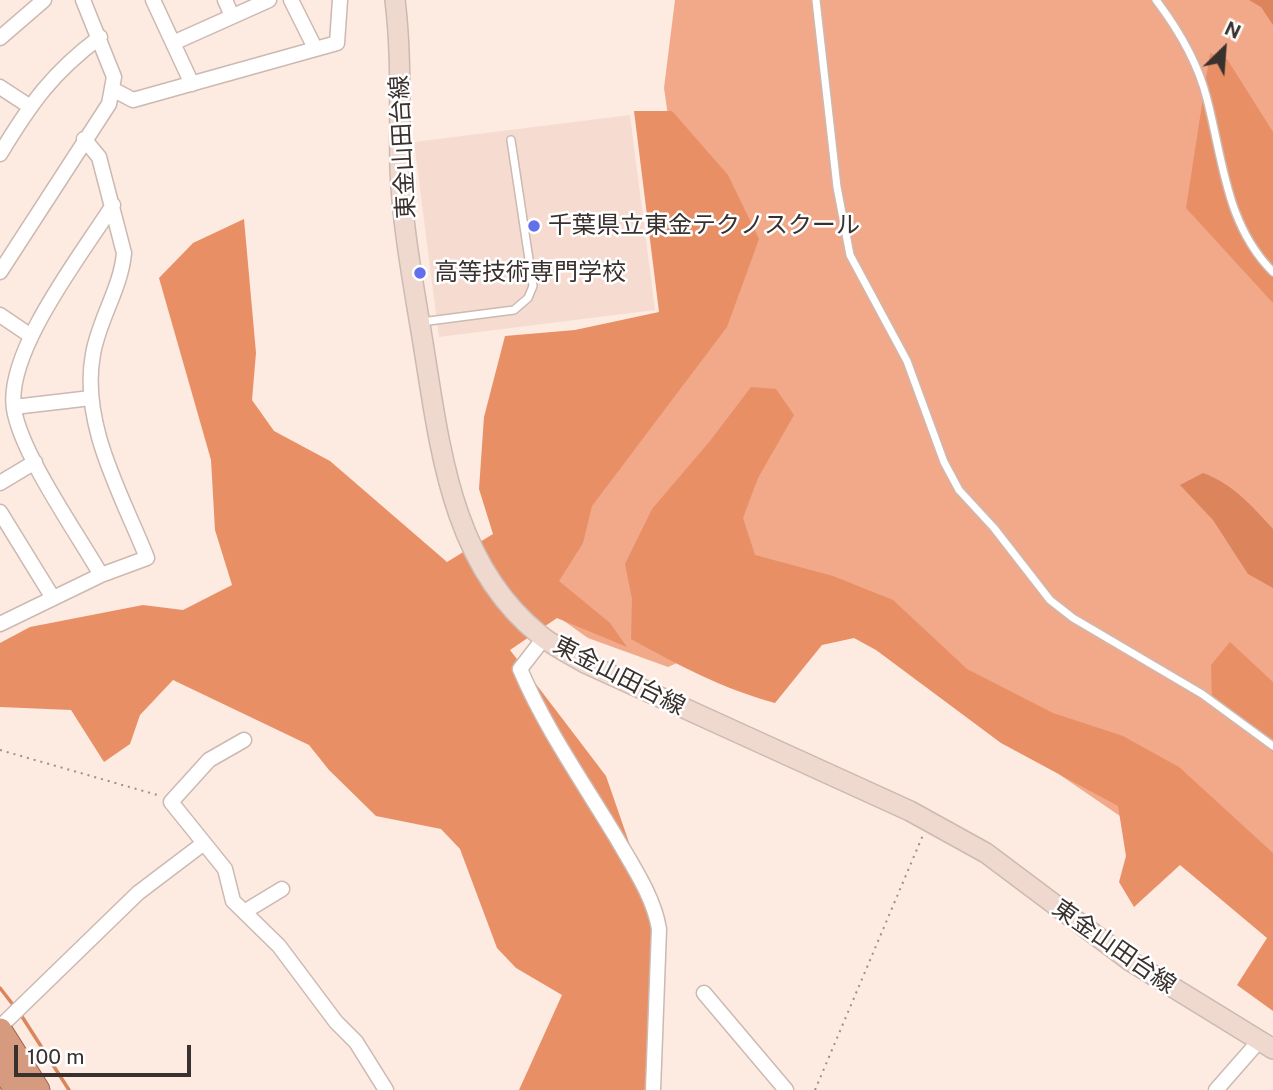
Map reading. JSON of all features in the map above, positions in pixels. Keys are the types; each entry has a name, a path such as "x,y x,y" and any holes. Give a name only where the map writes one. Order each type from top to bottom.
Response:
{"highway":[{"path":"0,1028 38,1090"},
{"path":"0,1061 14,1090"},
{"path":"0,1072 14,1090"}],"main road":[{"name":"東金山田台線","path":"395,0 399,28 400,173 441,455 456,512 482,565 511,607 544,638 633,687 930,822 986,853 1130,961 1266,1045"}],"street":[{"path":"0,38 44,0"},
{"path":"0,272 109,104 114,90 114,77 83,0"},
{"path":"153,0 192,84"},
{"path":"225,0 232,16"},
{"path":"173,43 269,0"},
{"path":"291,0 315,48"},
{"path":"114,90 133,100 337,43 340,0"},
{"path":"0,154 29,106 57,71 100,37"},
{"path":"0,87 29,106"},
{"path":"0,624 101,575 147,558 97,431 92,398 93,354 101,321 123,268 124,253 99,156 84,139"},
{"path":"101,575 35,462 13,407 16,371 31,336 113,205"},
{"path":"0,242 13,250"},
{"path":"0,315 31,336"},
{"path":"13,407 92,398"},
{"path":"0,483 35,462"},
{"path":"0,512 53,598"},
{"path":"544,638 520,669 533,701 629,859 657,915 659,929 653,1090"},
{"path":"244,740 209,760 171,802 225,869 233,901 279,946 336,1021 356,1042 386,1090"},
{"path":"0,1028 138,893 204,843"},
{"path":"244,912 282,889"},
{"path":"704,993 786,1090"},
{"path":"1216,1090 1266,1045"}],"lane":[{"path":"816,0 837,187 850,255 907,361 944,462 959,490 994,528 1050,600 1073,618 1202,694 1273,746"},
{"path":"1156,0 1176,27 1206,97 1232,208 1246,238 1273,272"},
{"path":"420,322 514,310 528,298 533,286 511,140"}],"path":[{"path":"0,750 79,775 155,792 171,802"},
{"path":"816,1090 930,822"}],"shaded area":[{"path":"675,0 1273,0 1273,933 1158,842 854,634 740,635 668,667 588,638 547,609 558,562 606,478 700,338 664,88"},
{"path":"1249,0 1273,0 1273,25 1261,7"},
{"path":"1210,53 1227,59 1273,132 1273,303 1186,208"},
{"path":"634,111 672,111 728,175 759,239 727,327 592,506 583,543 559,581 610,623 627,647 557,618 510,650 606,776 659,929 649,1090 519,1090 562,995 516,968 497,948 460,849 441,829 376,816 329,770 309,745 173,680 140,715 130,744 104,762 71,710 0,707 0,643 30,627 143,605 183,610 232,585 215,530 211,460 159,278 193,243 244,219 256,353 252,400 274,431 330,461 447,562 493,534 479,489 484,417 505,336 575,330 659,312"},
{"name":"千葉県立東金テクノスクール","path":"630,115 655,310 439,337 414,142"},
{"path":"751,387 776,389 794,415 758,478 743,518 755,555 833,576 893,600 967,669 1053,713 1123,736 1179,767 1273,853 1273,1011 1237,985 1267,938 1180,865 1134,907 1119,882 1126,856 1118,806 1001,743 876,650 854,638 822,645 775,703 719,683 631,639 632,599 625,564 652,509 710,441"},
{"path":"1203,473 1233,489 1273,529 1273,588 1248,574 1213,520 1180,485"},
{"path":"1230,642 1273,682 1273,752 1212,701 1211,665"}],"waterway":[{"path":"0,988 14,1006"},
{"path":"21,1015 69,1090"}],"place":[{"name":"千葉県立東金テクノスクール","path":"534,226"},
{"name":"高等技術専門学校","path":"420,273"}]}
